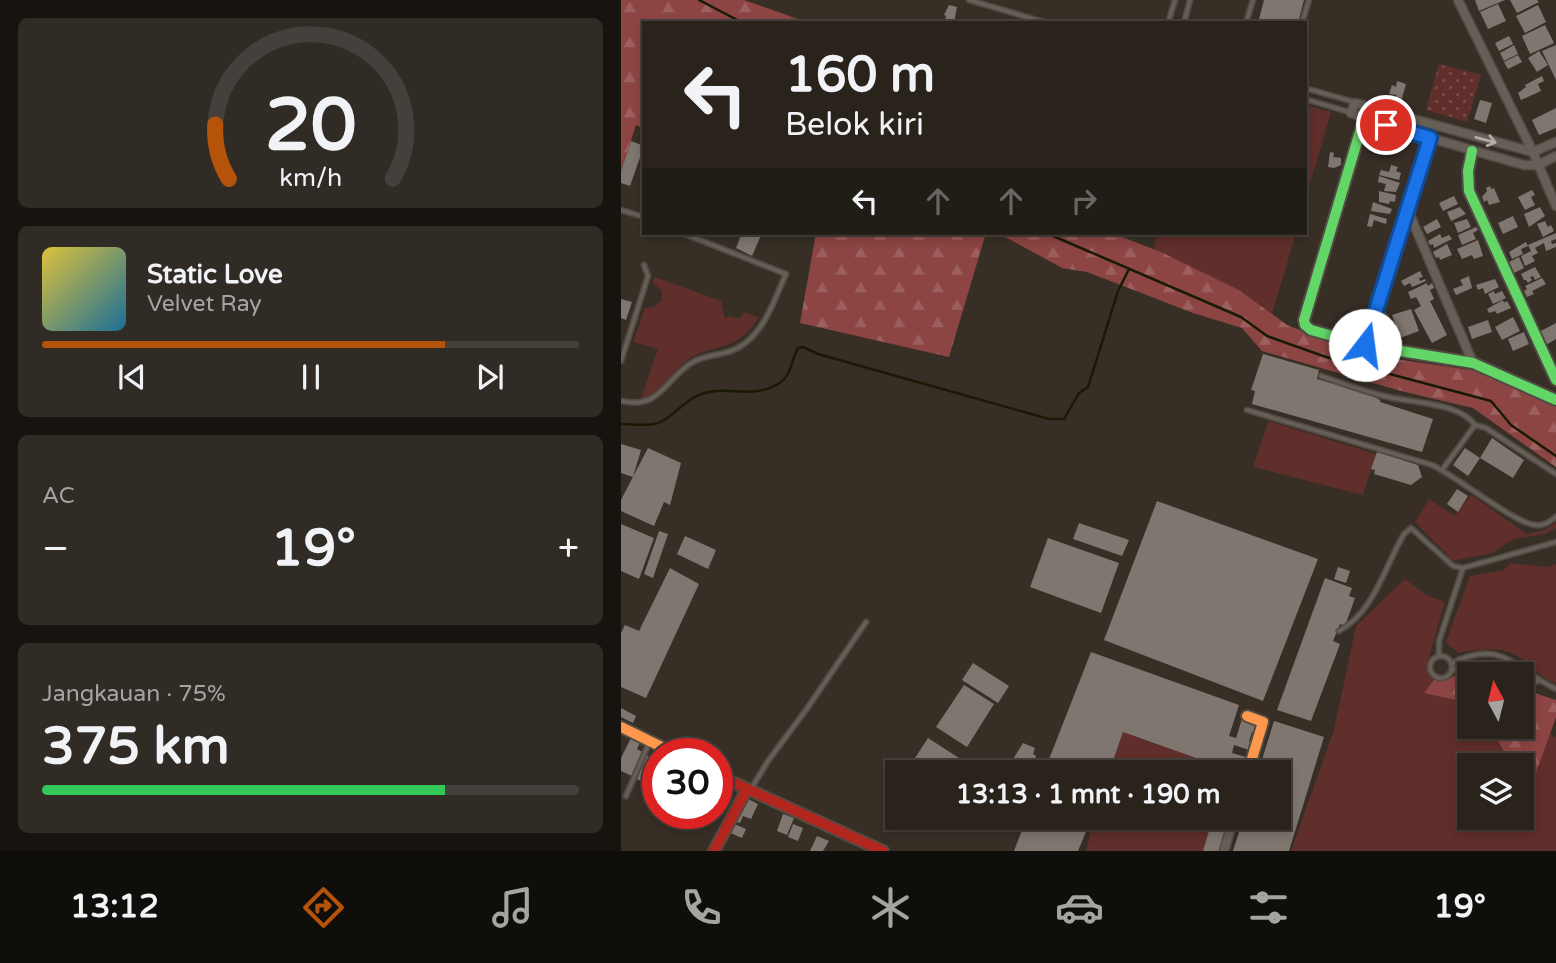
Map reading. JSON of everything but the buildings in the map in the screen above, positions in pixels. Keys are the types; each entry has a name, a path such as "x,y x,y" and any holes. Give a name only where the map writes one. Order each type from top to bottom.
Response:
{"street":[{"path":"1458,0 1533,152 1556,206"},
{"path":"1556,142 1533,152 1355,103 1351,113 1524,165 1537,165 1556,156"},
{"path":"1364,118 1304,323 1311,331 1365,345 1473,362 1556,400"},
{"path":"1365,345 1430,138"},
{"path":"1472,150 1468,171 1469,191 1556,380"},
{"path":"1407,208 1473,362"},
{"path":"1375,310 1384,318 1401,352"},
{"path":"1247,716 1263,722 1252,760"},
{"path":"621,727 644,738"},
{"path":"733,783 883,851"},
{"path":"714,851 748,790"},
{"path":"1224,851 1230,830"}],"lane":[{"path":"969,0 1040,21"},
{"path":"1169,21 1175,0"},
{"path":"1184,21 1190,0"},
{"path":"1247,21 1253,0"},
{"path":"1303,21 1309,0"},
{"path":"1307,89 1355,103"},
{"path":"1307,100 1351,113"},
{"path":"621,210 642,216"},
{"path":"621,401 640,404 654,398 692,362 724,354 744,344 768,314 785,274 687,235"},
{"path":"621,360 648,276 644,265"},
{"path":"1322,376 1382,396 1462,413 1475,425 1486,428 1556,474"},
{"path":"1247,410 1442,470 1526,523 1540,525 1556,517"},
{"path":"1442,470 1475,425"},
{"path":"1339,631 1354,619 1369,601 1404,534 1411,528 1453,566 1463,568 1556,541"},
{"path":"1439,656 1439,641 1463,568"},
{"path":"748,790 835,670 866,622"},
{"path":"1452,663 1472,655 1497,654 1508,658 1539,681 1556,689"},
{"path":"1452,670 1452,663 1447,657 1439,656 1431,662 1431,673 1437,677 1444,677 1457,669"},
{"path":"1535,682 1539,681"},
{"path":"626,796 642,759"}],"shaded area":[{"path":"1439,64 1481,75 1467,122 1426,110"},
{"path":"1307,106 1331,112 1307,194"},
{"path":"1157,235 1295,235 1272,314 1239,290 1153,249"},
{"path":"655,277 721,301 725,318 730,316 739,319 745,312 759,318 739,339 692,357 660,388 641,399 658,349 633,342 645,308 654,307 662,300 662,291 652,282"},
{"path":"1268,423 1376,454 1363,495 1253,467"},
{"path":"1471,495 1527,534 1542,531 1556,523 1556,528 1545,534 1514,539 1492,553 1453,561 1415,522 1429,499 1455,516"},
{"path":"1510,563 1549,567 1556,564 1556,683 1535,670 1535,662 1526,662 1516,655 1500,650 1458,653 1446,642 1470,576 1504,570"},
{"path":"1405,579 1426,595 1445,602 1427,664 1428,673 1434,680 1449,679 1457,674 1457,739 1534,739 1535,693 1556,700 1556,717 1550,734 1556,737 1556,851 1291,851 1334,730 1356,626"},
{"path":"1123,732 1202,760 1113,760"},
{"path":"1091,830 1209,830 1203,851 1086,851"}],"green space":[{"path":"621,0 744,0 803,21 642,21 642,128 636,125 621,171"},
{"path":"816,235 985,235 949,357 800,323"},
{"path":"1002,235 1117,235 1163,253 1239,290 1287,325 1323,339 1395,359 1478,371 1556,407 1556,467 1473,408 1401,391 1262,351 1242,328 1193,313 1087,272 1062,268"},
{"path":"1457,674 1457,702 1424,693 1434,680 1449,679"},
{"path":"1535,693 1556,700 1556,717 1534,778 1534,753 1504,751 1497,739 1535,738"}],"waterway":[{"path":"699,0 739,21"},
{"path":"1051,235 1241,317 1267,336 1326,357 1491,401 1511,425 1556,456"},
{"path":"621,424 646,425 660,422 693,398 709,392 768,389 783,381 798,348 803,347 818,354 1049,419 1064,419 1079,393 1088,387 1118,291 1129,269"}],"traffic: fast":[{"path":"1364,118 1304,320 1305,325 1311,330 1365,345 1473,363 1556,400"},
{"path":"1472,151 1468,171 1469,191 1556,380"}],"traffic: slow":[{"path":"1247,716 1263,722 1252,760"},
{"path":"621,727 643,738"}],"traffic: jam":[{"path":"733,782 883,851"},
{"path":"714,851 747,789"}],"route":[{"path":"1365,345 1430,138 1386,125"}]}
